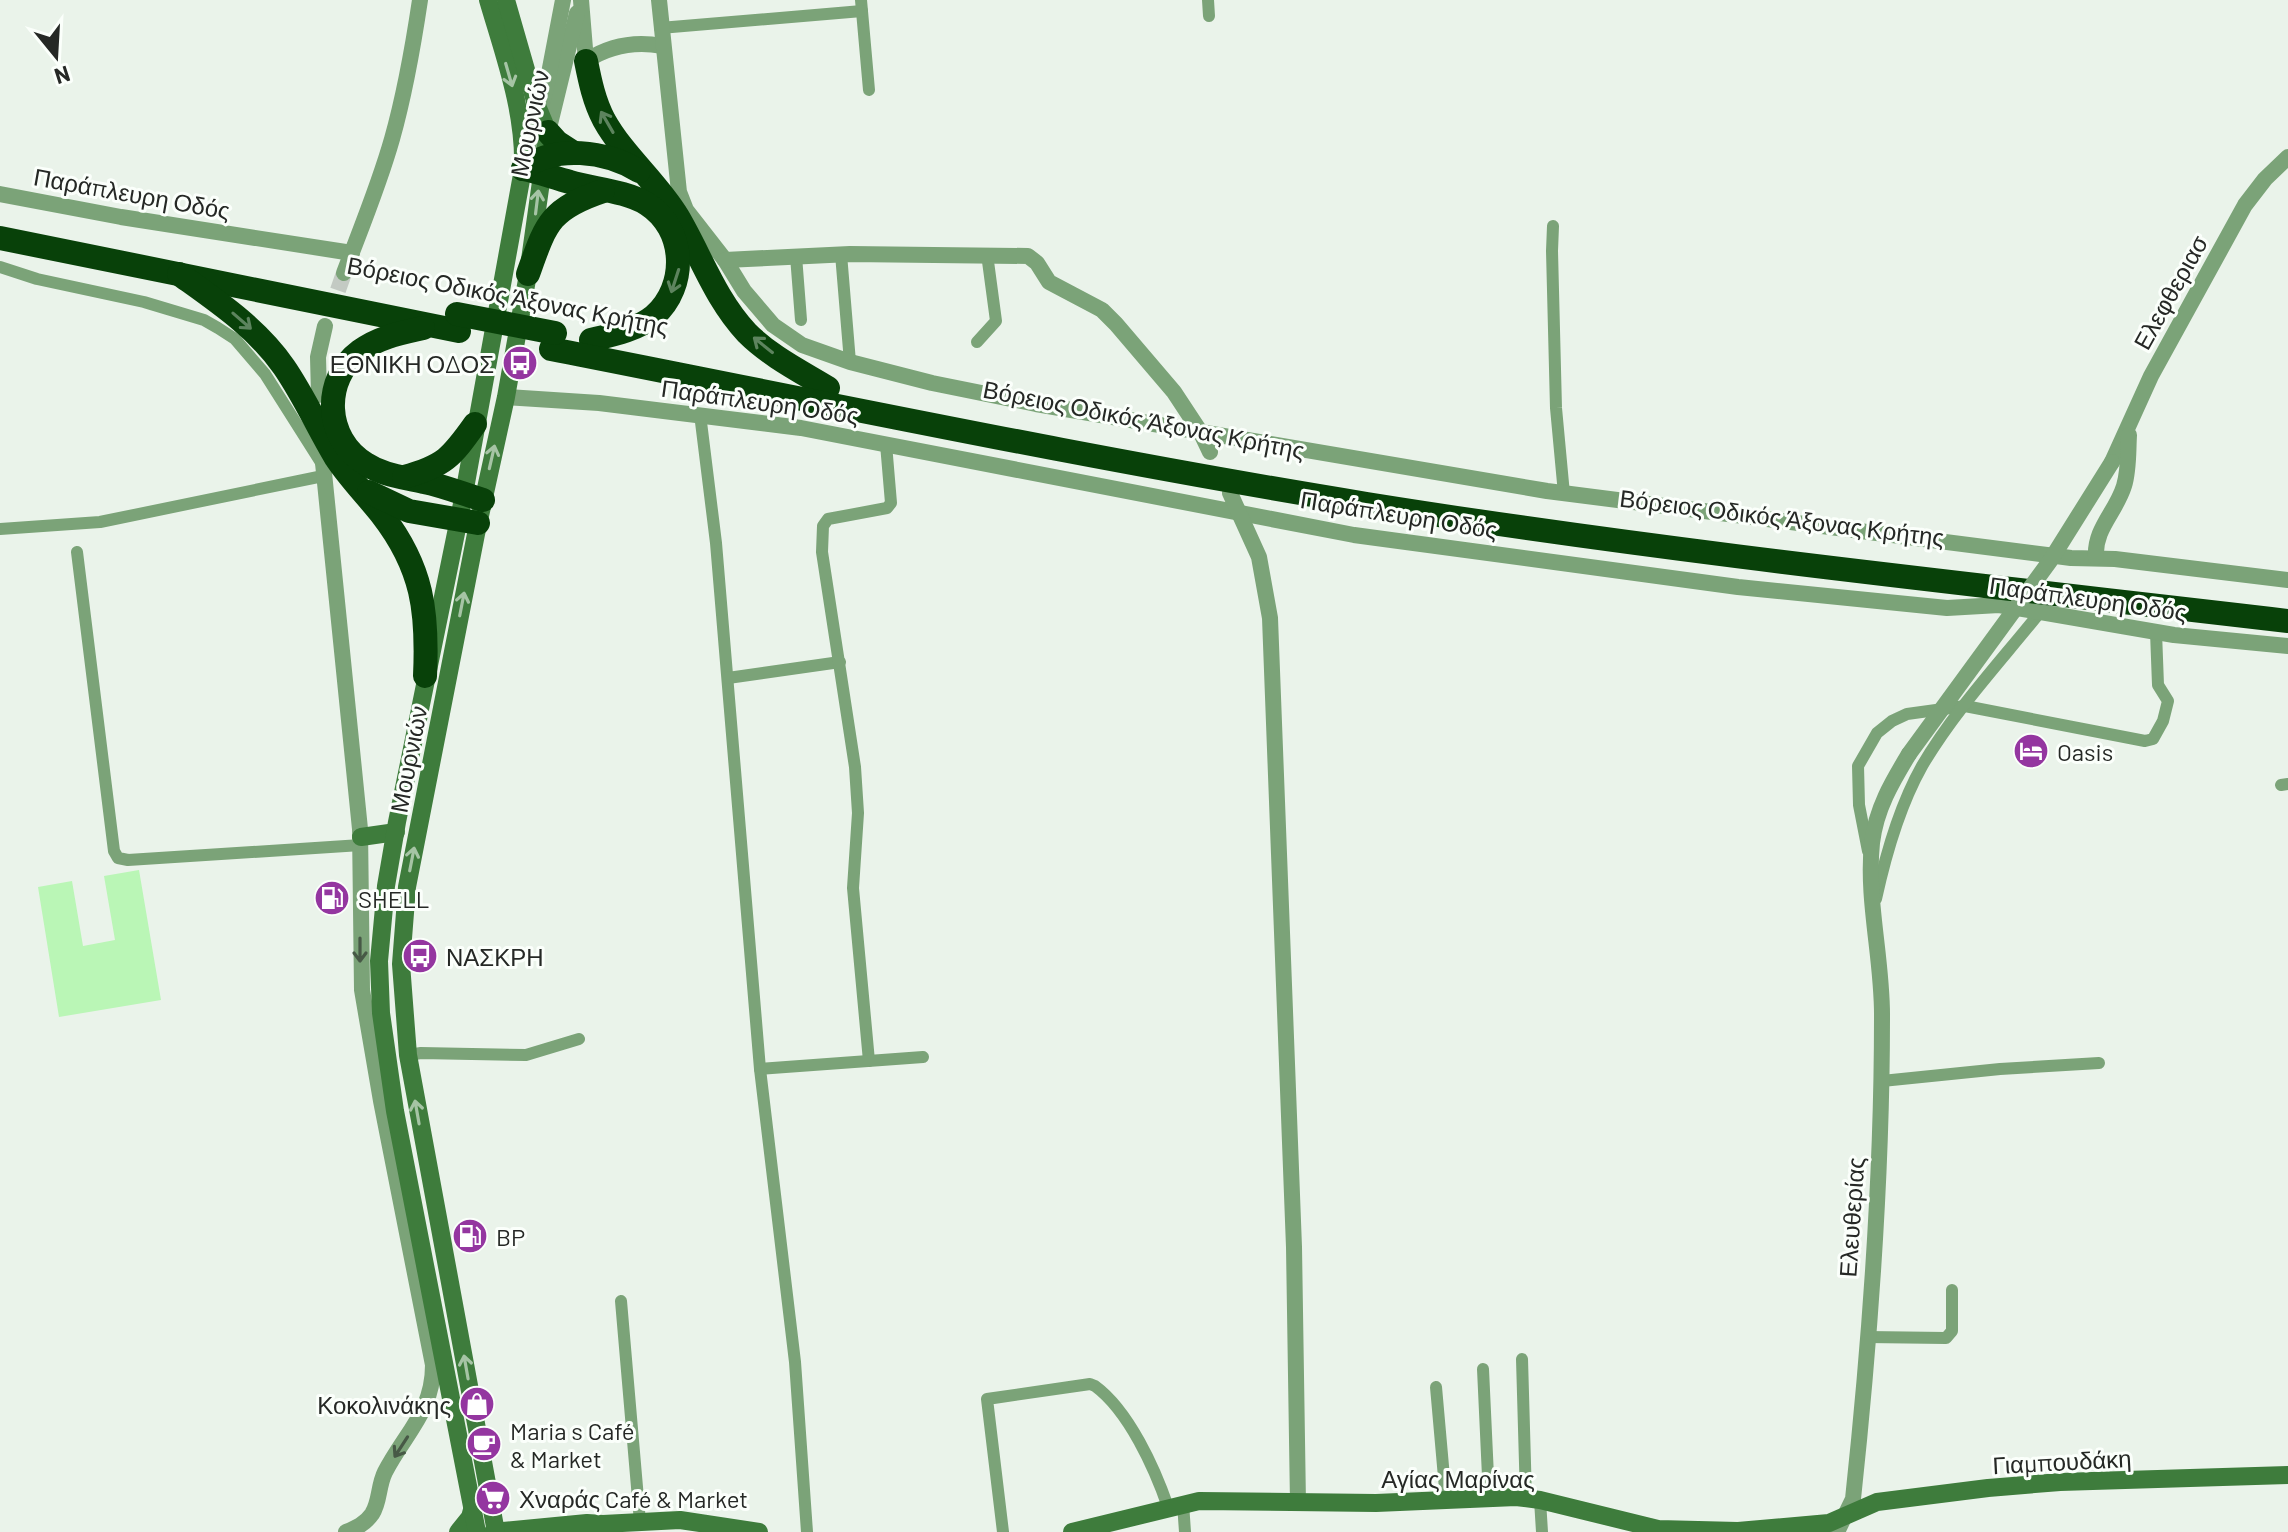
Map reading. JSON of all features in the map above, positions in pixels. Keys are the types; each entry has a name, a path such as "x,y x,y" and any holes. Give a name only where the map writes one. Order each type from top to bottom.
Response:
{"highway":[{"path":"586,61 596,103 604,120 678,217 729,311 748,334 774,355 828,388"},
{"path":"544,123 557,142 574,153 618,160 645,174"},
{"path":"536,166 574,153"},
{"path":"536,166 646,204 662,218 675,242 680,266 674,289 653,316 633,328 591,340"},
{"path":"528,274 551,219 573,203 603,191"},
{"name":"Βόρειος Οδικός Άξονας Κρήτης","path":"0,221 458,322 1116,461 1580,536 2288,621"},
{"name":"Βόρειος Οδικός Άξονας Κρήτης","path":"0,238 433,326 458,322"},
{"path":"179,274 242,320 273,352 338,460 403,546 419,582 426,618 425,676"},
{"path":"433,326 376,340 350,360 334,385 334,421 345,447 365,464 383,473 426,482 471,509"},
{"name":"Βόρειος Οδικός Άξονας Κρήτης","path":"553,341 591,340 1135,449 1551,517 2288,606"},
{"path":"402,478 437,467 475,424"},
{"path":"354,480 374,496 409,511 471,509"}],"main road":[{"path":"477,1532 481,1502 395,1111 381,1013 380,949 386,886 425,676 471,509 475,424 536,166 524,150 512,84 488,0"},
{"path":"506,0 544,123"},
{"name":"Μουρνιών","path":"495,1532 481,1502 408,1055 401,964 407,887 471,509 506,397 528,274 536,166 544,123"},
{"path":"361,841 396,832"},
{"name":"Γιαμπουδάκη","path":"1840,1525 1877,1502 1988,1488 2060,1482 2288,1475"},
{"name":"Αγίας Μαρίνας","path":"1072,1532 1176,1505 1215,1501 1298,1503 1489,1498 1533,1499 1637,1525 1677,1531 1840,1525"},
{"path":"481,1502 508,1523 530,1528"},
{"path":"458,1532 481,1502"},
{"path":"495,1532 587,1523 680,1520 759,1532"},
{"path":"575,1532 603,1524"}],"street":[{"path":"344,273 375,193 392,137 409,73 420,0"},
{"name":"Μουρνιών","path":"544,123 563,0"},
{"path":"580,0 586,61 597,54 629,45 645,43 662,46"},
{"name":"Μουρνιών","path":"544,123 580,0"},
{"name":"Παράπλευρη Οδός","path":"659,0 679,192 686,210 725,260 744,291 773,325 802,345 850,362 932,383 1036,404 1564,494 2071,558 2096,557 2288,580"},
{"path":"1208,0 1209,16"},
{"path":"660,28 861,5 869,90"},
{"name":"Ελεφθεριασ","path":"1909,754 2050,561 2112,462 2151,376 2245,205 2265,179 2288,157"},
{"name":"Παράπλευρη Οδός","path":"0,194 121,217 352,253"},
{"path":"1553,226 1556,408 1564,494"},
{"path":"725,260 841,254 1028,256 1054,286 1102,310 1174,392 1210,452"},
{"path":"841,254 850,362"},
{"path":"977,342 996,321 987,254"},
{"path":"796,256 801,320"},
{"path":"0,267 37,279 144,302 204,320 218,328 235,339 265,374 322,464 361,841 362,990 433,1365 426,1407 385,1473 370,1517 346,1532"},
{"path":"319,395 318,357 325,326"},
{"name":"Παράπλευρη Οδός","path":"506,397 700,414 801,428 1354,535 1738,587 1947,608 1999,605 2156,632 2288,646"},
{"path":"700,414 716,543 760,1069 795,1362 807,1532"},
{"path":"2096,557 2097,535 2125,484 2130,426"},
{"path":"869,1061 853,888 857,790 822,552 823,526 828,519 887,508 891,503 886,444"},
{"path":"0,529 100,522 322,464"},
{"path":"1230,493 1259,557 1270,618 1294,1247 1298,1503"},
{"path":"77,552 114,851 118,858 128,860 361,841"},
{"path":"1874,903 1901,810 1923,766 1965,706 2041,611"},
{"path":"1871,864 1856,780 1863,755 1877,733 1892,721 1922,710 1965,706 2145,741 2153,739 2158,735 2168,701 2158,685 2156,632"},
{"path":"728,678 840,662"},
{"name":"Ελευθερίας","path":"1840,1525 1853,1499 1880,1159 1882,975 1871,864 1874,833 1882,803 1909,754"},
{"path":"408,1055 526,1055 579,1039"},
{"path":"760,1069 923,1057"},
{"path":"1882,1081 2099,1063"},
{"path":"1867,1337 1946,1338 1952,1331 1952,1290"},
{"path":"621,1301 640,1522"},
{"path":"1522,1359 1533,1499 1542,1532"},
{"path":"1483,1369 1489,1498"},
{"path":"1003,1532 987,1399 1090,1384 1127,1423 1176,1505 1185,1532"},
{"path":"1436,1387 1446,1500"}],"green space":[{"path":"139,870 161,1000 59,1017 38,887 72,881 83,946 115,940 104,876"}],"tunnel":[{"path":"330,313 344,273"}],"place":[{"name":"ΕΘΝΙΚΗ ΟΔΟΣ","path":"520,363"},
{"name":"Oasis","path":"2031,751"},
{"name":"SHELL","path":"332,898"},
{"name":"ΝΑΣΚΡΗ","path":"420,956"},
{"name":"BP","path":"470,1236"},
{"name":"Κοκολινάκης","path":"477,1404"},
{"name":"Maria s Café & Market","path":"484,1444"},
{"name":"Χναράς Café & Market","path":"493,1498"}]}
